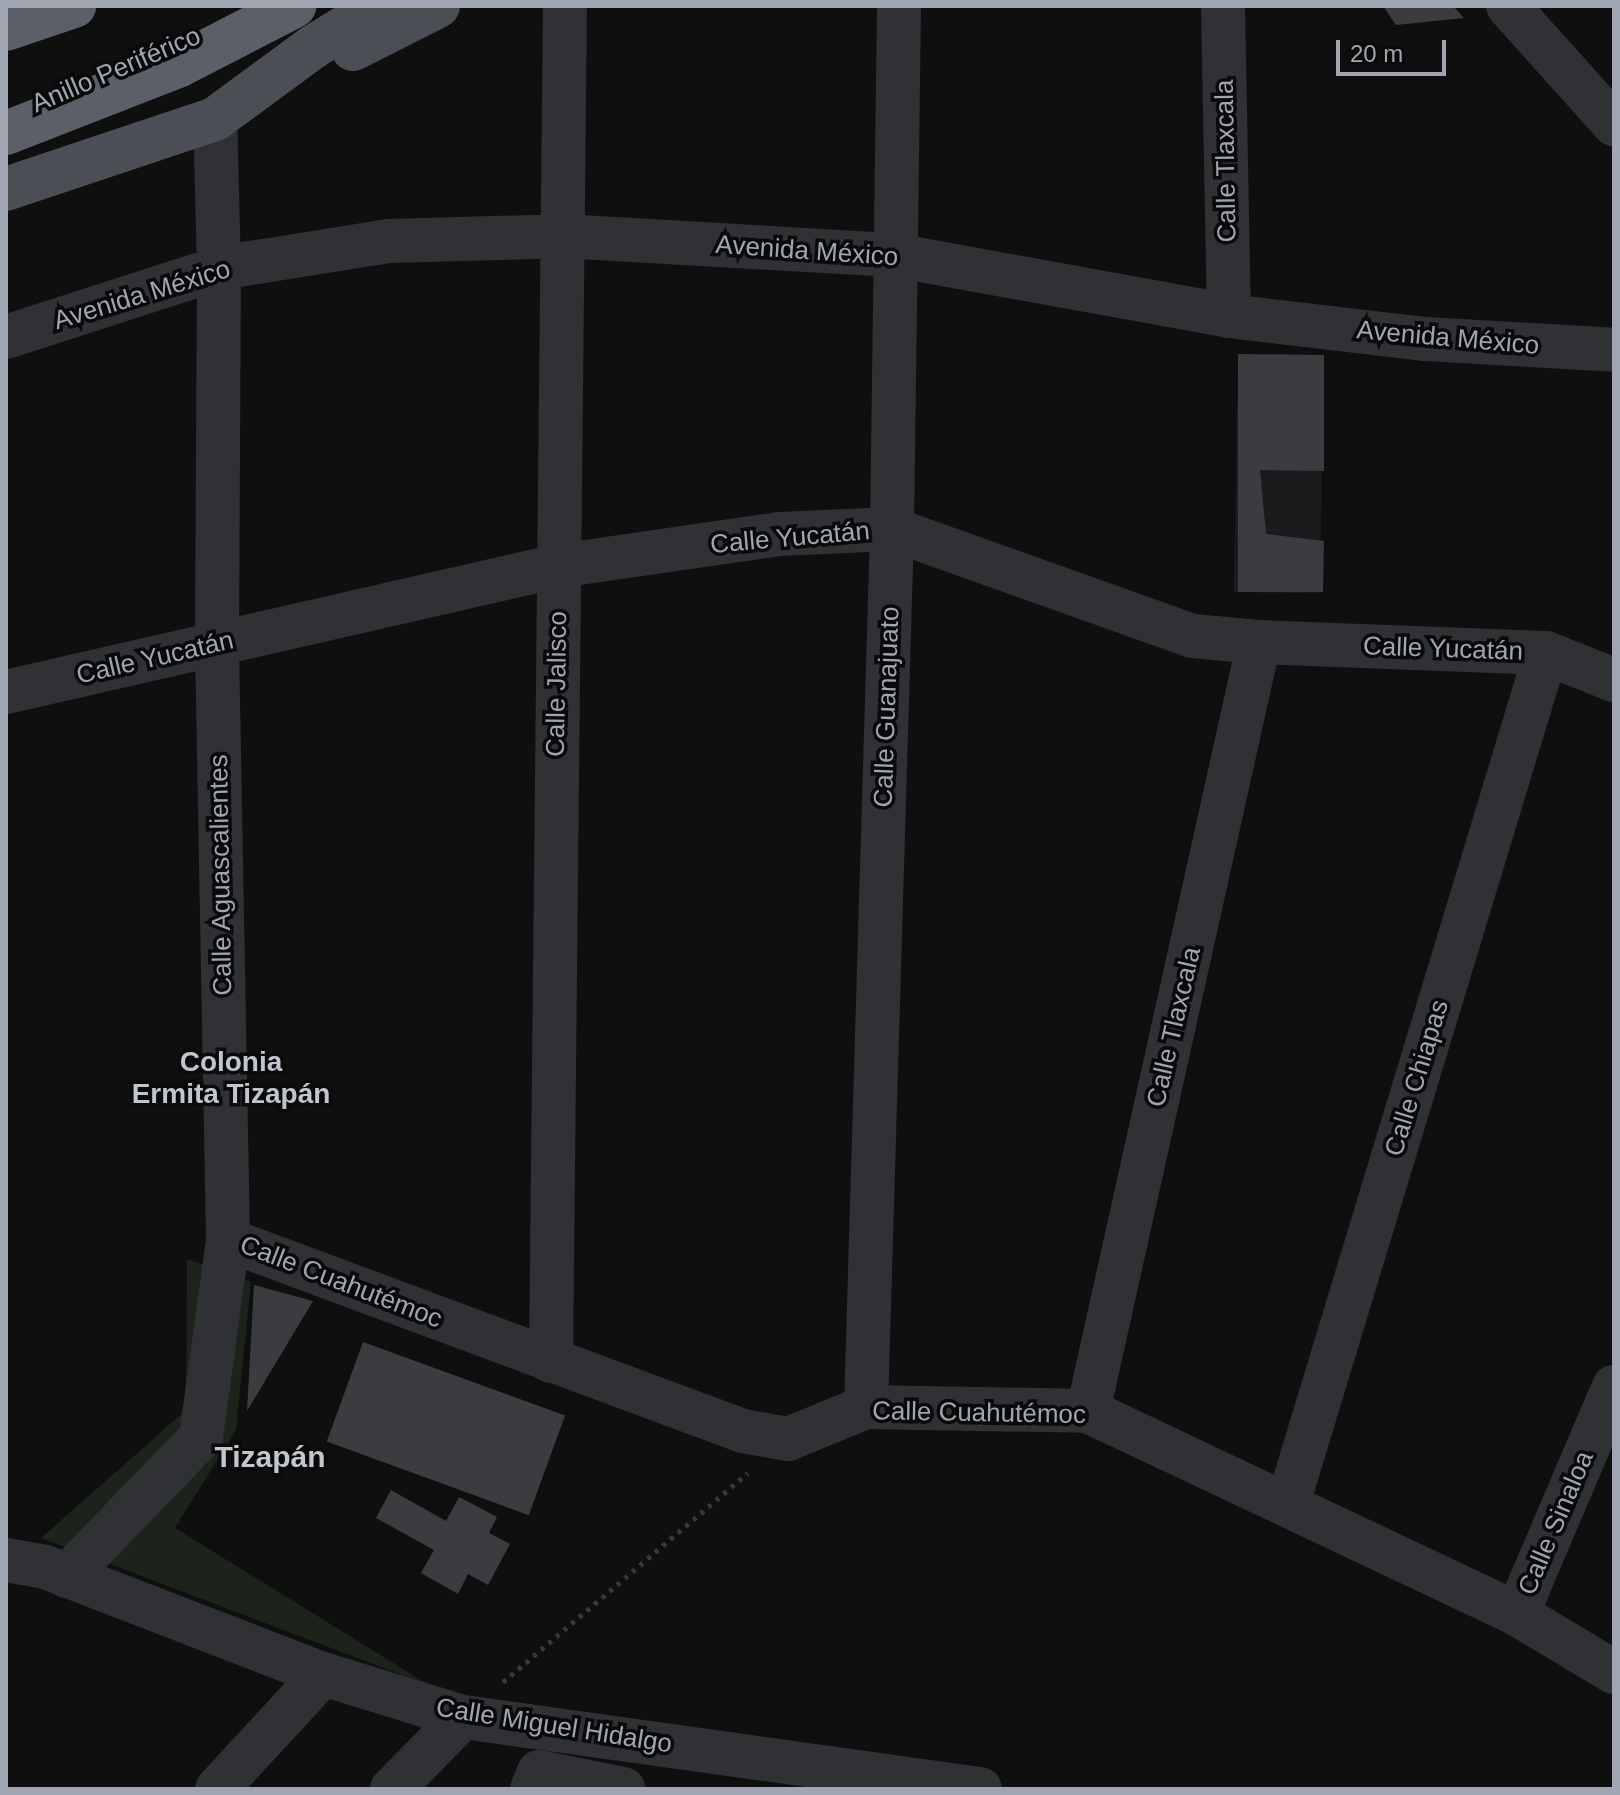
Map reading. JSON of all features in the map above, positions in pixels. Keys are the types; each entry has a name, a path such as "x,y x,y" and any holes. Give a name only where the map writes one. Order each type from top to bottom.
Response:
{"highway":[{"path":"6,29 74,6"},
{"name":"Anillo Periférico","path":"6,116 271,6"},
{"path":"6,133 178,66 294,6"}],"main road":[{"path":"215,119 313,47 379,6"},
{"path":"6,189 215,119 438,6"}],"street":[{"name":"Calle Jalisco","path":"551,1361 565,6"},
{"name":"Calle Guanajuato","path":"866,1407 892,529 899,6"},
{"name":"Calle Tlaxcala","path":"1223,6 1229,316"},
{"path":"1508,6 1614,124"},
{"name":"Calle Aguascalientes","path":"67,1576 201,1437 228,1240 217,643 219,268 215,119"},
{"name":"Avenida México","path":"6,337 219,268 389,241 563,236 894,255 1229,316 1426,339 1614,350"},
{"name":"Calle Yucatán","path":"6,692 558,566 779,534 892,529 1193,636 1259,642 1546,653 1614,680"},
{"name":"Calle Tlaxcala","path":"1088,1411 1259,642"},
{"name":"Calle Chiapas","path":"1288,1503 1546,653"},
{"name":"Calle Cuahutémoc","path":"228,1240 743,1431 788,1439 866,1407 1088,1411 1517,1614 1614,1672"},
{"name":"Calle Sinaloa","path":"1517,1614 1614,1387"},
{"name":"Calle Miguel Hidalgo","path":"6,1560 67,1576 323,1674 463,1717 980,1789"},
{"path":"217,1789 323,1674"},
{"path":"392,1789 463,1717"},
{"path":"532,1789 539,1772 623,1789"}],"path":[{"path":"463,1717 788,1439"}],"shaded area":[{"path":"1238,354 1324,356 1320,593 1234,592"},
{"path":"187,1259 251,1282 236,1430 175,1528 429,1685 41,1538 186,1410"}],"building":[{"path":"1383,6 1453,6 1464,18 1396,25"},
{"path":"1238,354 1324,355 1324,471 1260,470 1266,534 1324,541 1323,592 1238,592"},
{"path":"254,1285 313,1301 247,1411"},
{"path":"363,1342 565,1416 529,1515 327,1442"},
{"path":"391,1490 446,1521 459,1497 497,1517 489,1533 510,1544 488,1585 468,1574 458,1594 421,1573 434,1550 376,1518"}],"district":[{"name":"Colonia Ermita Tizapán","path":"231,1078"},
{"name":"Tizapán","path":"270,1457"}]}
